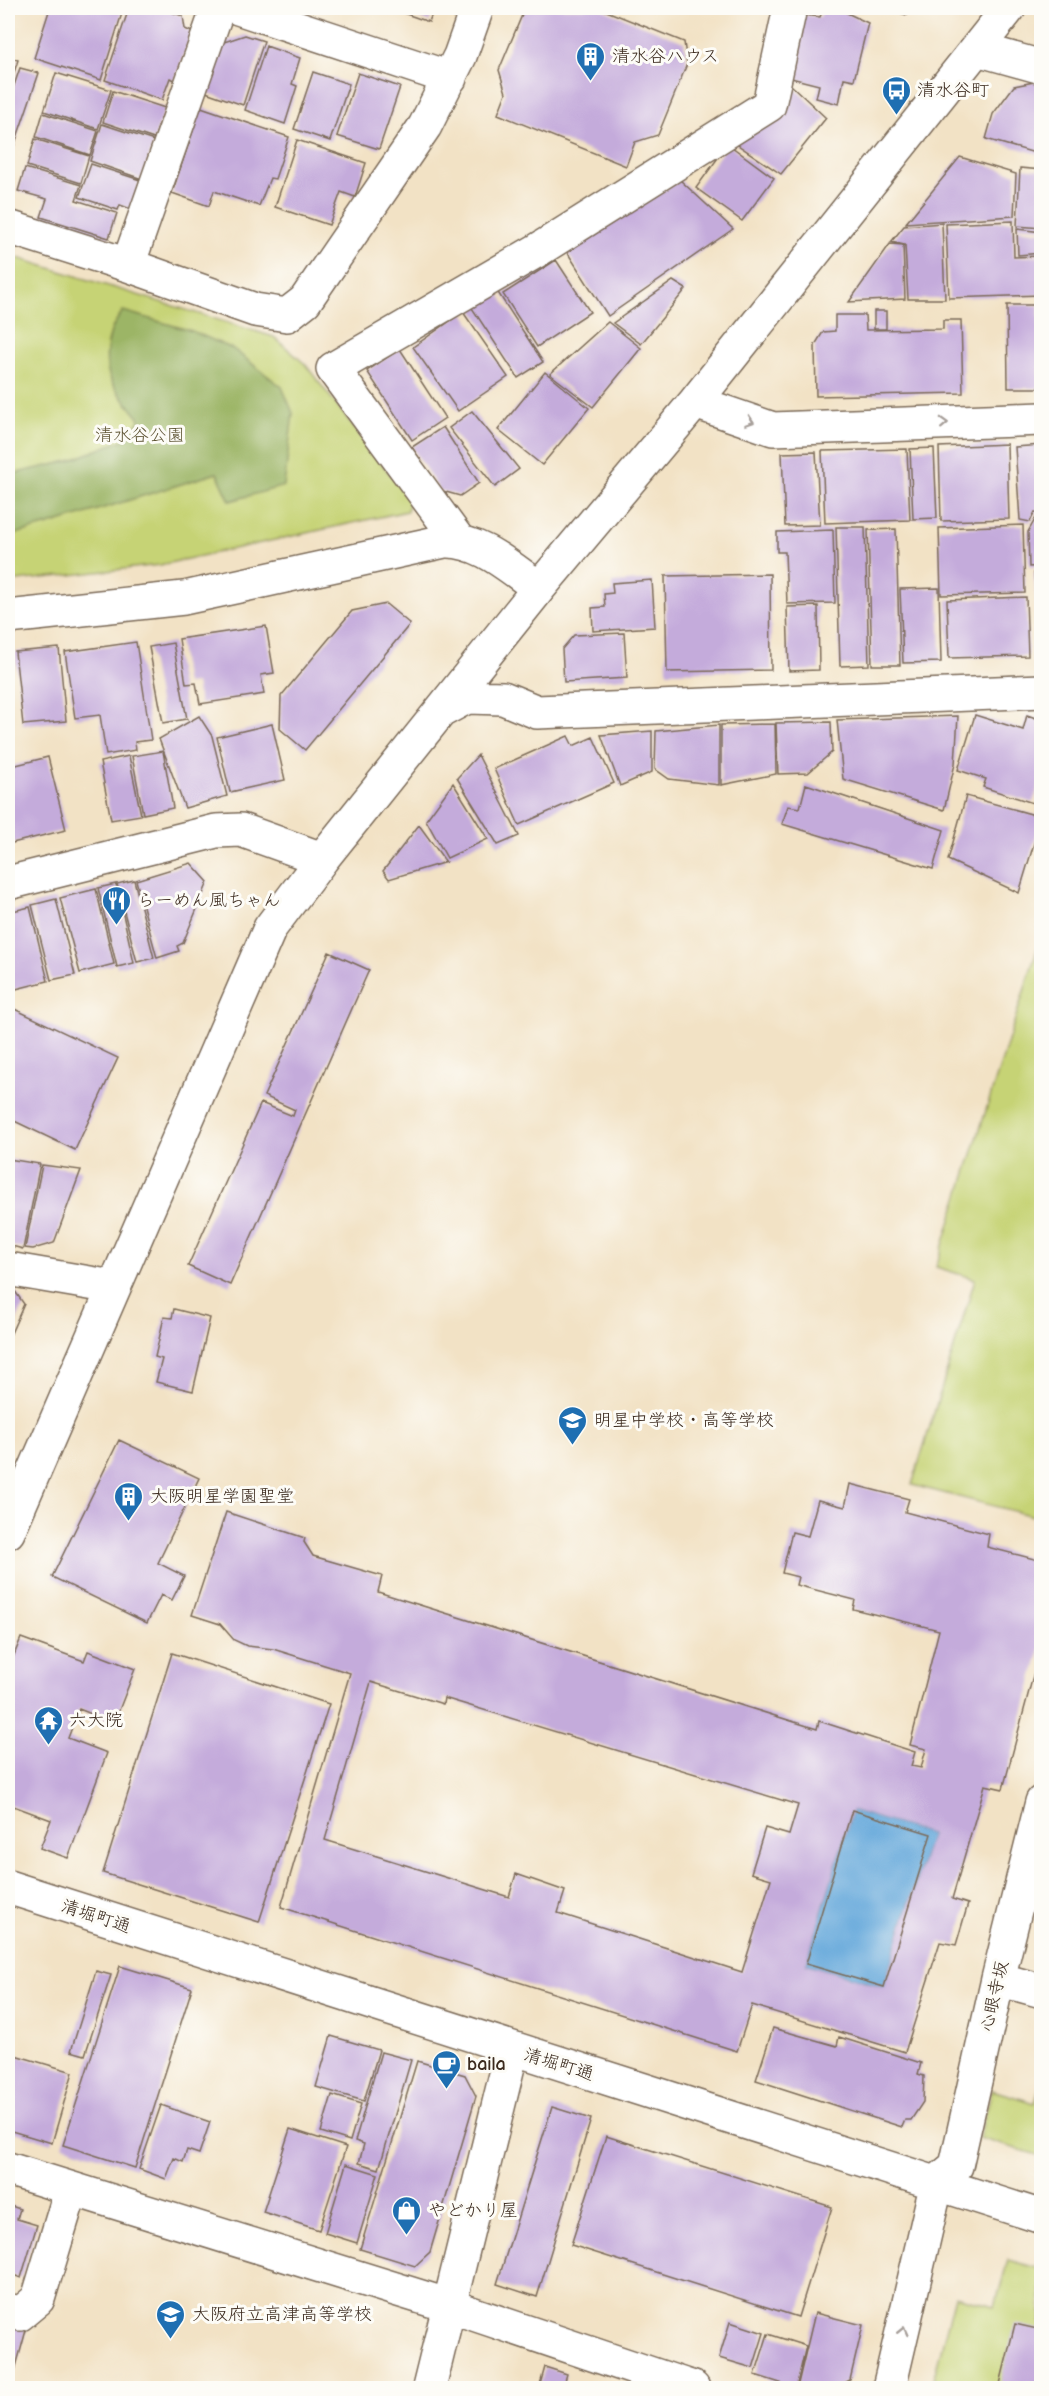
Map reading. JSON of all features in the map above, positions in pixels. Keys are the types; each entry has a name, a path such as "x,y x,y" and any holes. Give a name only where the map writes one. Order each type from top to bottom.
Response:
{"street":[{"path":"128,265 218,8"},
{"path":"238,8 450,78"},
{"path":"8,227 128,265 255,310 287,315 305,301 425,126 450,78 477,8"},
{"path":"459,541 333,369 538,250 769,105 790,8"},
{"path":"8,1532 19,1479 113,1287 270,928 322,859 539,588 695,402 1009,8"},
{"path":"977,49 1041,67"},
{"path":"695,402 773,429 1041,419"},
{"path":"8,617 184,598 404,549 459,541 478,547 539,588"},
{"path":"441,711 467,697 503,698 537,712 1041,691"},
{"path":"8,883 216,831 241,830 322,859"},
{"path":"8,1269 113,1287"},
{"name":"心眼寺坂","path":"937,2182 956,2166 1041,1802"},
{"name":"清堀町通","path":"8,1887 512,2050 937,2182 1041,2217"},
{"path":"998,1979 1041,1991"},
{"path":"429,2388 512,2050"},
{"path":"8,2169 450,2306 693,2388"},
{"path":"889,2388 937,2182"},
{"path":"8,2310 20,2314 38,2299 71,2190"}],"green space":[{"name":"清水谷公園","path":"8,255 274,337 305,364 410,500 407,511 160,565 8,582"},
{"path":"123,311 192,331 233,349 282,387 293,413 284,486 230,501 217,473 8,536 8,475 69,461 128,438 140,419 115,387 106,361 109,338"},
{"path":"1041,938 1042,1518 912,1485 975,1279 936,1267"},
{"path":"1041,2082 1041,2156 979,2138 992,2090 1035,2103"},
{"path":"1008,2260 1041,2269 1041,2388 931,2388 955,2296 995,2306"}],"water":[{"path":"852,1810 931,1834 884,1987 806,1964"}],"building":[{"path":"50,8 123,10 101,80 34,58"},
{"path":"129,8 172,8 171,12 183,16 185,29 192,32 175,80 170,78 162,100 105,80"},
{"path":"389,8 434,8 429,22"},
{"name":"清水谷ハウス","path":"525,8 599,8 684,42 687,64 658,135 635,142 626,166 498,114 506,93 499,70"},
{"path":"882,8 909,8 907,15"},
{"path":"823,10 845,12 868,23 854,80 844,78 839,104 816,98 819,85 787,77 804,15 820,17"},
{"path":"245,35 264,41 243,105 200,90 215,45"},
{"path":"266,46 300,58 292,84 297,86 285,124 245,110"},
{"path":"8,57 18,60 8,91"},
{"path":"20,68 39,73 8,164 8,103"},
{"path":"313,72 349,84 330,141 294,129"},
{"path":"56,73 111,90 98,129 44,111"},
{"path":"358,73 400,87 379,149 337,136"},
{"path":"1034,82 1042,84 1042,155 986,139 993,114 1014,86"},
{"path":"791,85 826,118 781,174 735,143 781,115"},
{"path":"113,91 165,108 154,139 103,122"},
{"path":"201,107 289,137 275,179 270,178 259,206 214,191 209,206 172,193"},
{"path":"43,113 98,131 90,155 36,137"},
{"path":"102,124 154,141 142,179 90,161"},
{"path":"35,139 89,156 81,183 27,166"},
{"path":"297,140 366,163 355,197 341,192 329,225 275,207"},
{"path":"728,144 774,178 742,221 696,188"},
{"path":"960,157 1016,174 1014,216 906,223"},
{"path":"91,164 140,180 131,209 120,205 118,210 79,197"},
{"path":"25,168 81,185 76,200 117,213 109,238 41,217 47,199 18,191"},
{"path":"1020,168 1042,170 1042,228 1017,226"},
{"path":"680,180 733,229 608,316 567,252"},
{"path":"1013,221 1014,257 1042,256 1042,295 949,298 946,224"},
{"path":"942,223 945,299 908,299 905,245 891,242 904,226"},
{"path":"1017,229 1042,232 1042,253 1018,255"},
{"path":"890,244 903,245 905,299 849,302"},
{"path":"556,260 590,312 537,347 503,294"},
{"path":"673,281 686,289 641,344 613,323"},
{"path":"497,291 543,362 518,378 472,308"},
{"path":"1007,305 1039,305 1040,388 1008,388"},
{"path":"874,311 886,311 886,329 874,329"},
{"path":"463,312 508,377 458,411 413,347"},
{"path":"835,315 865,315 866,330 943,329 943,320 961,320 963,393 816,396 815,345 823,332 835,331"},
{"path":"608,322 641,348 593,407 550,374"},
{"path":"400,349 445,418 412,440 367,371"},
{"path":"545,372 589,408 542,465 498,430"},
{"path":"472,411 519,469 495,487 449,428"},
{"path":"443,427 479,483 460,496 439,490 412,447"},
{"path":"1007,444 1009,519 941,521 939,447"},
{"path":"1042,445 1042,514 1035,512 1030,522 1020,520 1015,447"},
{"path":"934,448 937,518 913,519 910,449"},
{"path":"907,449 910,520 825,523 822,451"},
{"path":"816,452 820,525 785,526 782,453"},
{"path":"1037,516 1042,517 1042,566 1029,567 1028,532"},
{"path":"1023,525 1025,593 941,595 939,528"},
{"path":"836,527 865,527 869,665 840,666"},
{"path":"896,529 900,665 872,665 868,530"},
{"path":"833,530 835,603 787,604 785,552 777,552 777,532"},
{"path":"1034,572 1042,572 1042,626 1038,626"},
{"path":"770,574 771,670 667,672 665,576"},
{"path":"652,580 655,627 593,631 592,608 605,607 604,594 613,593 612,583"},
{"path":"939,588 941,662 903,663 900,589"},
{"path":"1026,597 1028,656 949,658 947,600"},
{"path":"386,604 410,624 305,750 280,729 281,696 352,611"},
{"path":"818,606 819,670 789,671 787,607"},
{"path":"266,626 274,673 261,675 264,694 200,704 196,683 186,684 179,639"},
{"path":"624,633 627,678 564,682 562,649 574,635"},
{"path":"1042,633 1042,661 1036,660 1036,634"},
{"path":"136,642 151,740 135,742 136,750 106,755 100,715 75,718 65,652"},
{"path":"173,643 187,719 163,723 149,647"},
{"path":"59,648 66,721 23,725 15,652"},
{"path":"975,715 1023,730 1027,715 1042,720 1042,775 1033,803 983,787 986,779 958,770"},
{"path":"199,716 212,736 227,796 185,808 159,739"},
{"path":"958,716 955,764 944,810 843,779 837,720"},
{"path":"831,722 832,752 808,773 778,774 776,723"},
{"path":"272,724 285,780 230,792 217,737"},
{"path":"775,724 776,774 721,785 721,725"},
{"path":"719,725 719,785 669,779 655,769 656,731"},
{"path":"652,731 652,772 620,786 601,735"},
{"path":"568,736 573,746 593,737 614,783 519,825 494,769"},
{"path":"163,751 173,808 143,814 132,756"},
{"path":"478,755 519,836 498,845 457,778"},
{"path":"129,756 141,815 111,820 100,762"},
{"path":"48,757 66,830 8,844 8,767"},
{"path":"453,783 488,839 447,858 426,820"},
{"path":"806,784 944,830 933,869 782,824 788,806 800,808"},
{"path":"966,796 1042,817 1019,893 948,860"},
{"path":"419,825 446,862 389,879 383,871"},
{"path":"191,863 208,882 183,943 177,946 179,951 157,958 136,880"},
{"path":"134,880 154,958 137,962 117,884"},
{"name":"らーめん風ちゃん","path":"116,884 134,963 117,967 98,888"},
{"path":"96,889 114,964 80,973 60,898"},
{"path":"56,899 75,975 51,980 32,905"},
{"path":"30,907 48,981 8,991 8,912"},
{"path":"329,952 369,970 230,1285 188,1266 261,1103 293,1116 295,1110 264,1096"},
{"path":"8,1006 118,1058 75,1150 8,1118"},
{"path":"8,1159 40,1164 23,1249 8,1245"},
{"path":"42,1165 81,1170 54,1243 33,1249 25,1248"},
{"path":"8,1287 12,1287 24,1304 8,1340"},
{"path":"174,1309 210,1318 193,1391 156,1382 162,1359 155,1357 164,1317 172,1318"},
{"name":"大阪明星学園聖堂","path":"119,1440 199,1478 158,1563 184,1576 172,1600 161,1595 147,1623 52,1577"},
{"path":"850,1484 909,1499 905,1512 989,1534 987,1547 1042,1561 1042,1642 1003,1789 985,1785 952,1899 968,1904 956,1945 940,1942 905,2052 752,2005 737,2051 281,1907 350,1673 273,1649 247,1646 234,1640 220,1624 192,1615 226,1512 305,1538 304,1542 313,1556 382,1576 378,1592 817,1729 819,1721 915,1752 911,1766 921,1768 926,1749 910,1745 939,1630 853,1609 855,1600 796,1585 798,1577 782,1573 792,1532 808,1536 818,1500 845,1507","holes":["371,1682 443,1704 444,1698 798,1805 789,1835 765,1828 751,1873 771,1879 742,1972 558,1913 565,1891 516,1874 509,1897 325,1840","852,1810 931,1834 884,1987 806,1964"]},
{"name":"六大院","path":"21,1638 84,1661 88,1651 135,1669 114,1723 79,1709 68,1738 107,1753 68,1858 40,1848 51,1820 8,1804 8,1670"},
{"path":"172,1653 329,1704 259,1922 103,1873"},
{"path":"1042,1894 1042,1915 1036,1913"},
{"path":"120,1966 192,1988 135,2168 63,2145"},
{"path":"96,1971 111,1975 85,2055 71,2051"},
{"path":"773,2028 837,2046 839,2037 921,2063 918,2074 924,2076 923,2102 911,2120 905,2120 902,2127 756,2080"},
{"path":"331,2036 379,2050 364,2101 316,2087"},
{"path":"381,2052 411,2060 379,2169 359,2163 364,2144 355,2141"},
{"path":"8,2053 73,2072 52,2143 8,2130"},
{"path":"417,2061 465,2075 476,2096 430,2252 415,2266 360,2249"},
{"path":"332,2095 361,2104 350,2141 321,2132"},
{"path":"161,2105 210,2122 199,2154 187,2150 183,2162 174,2158 166,2179 139,2169"},
{"path":"552,2107 591,2119 537,2297 497,2284"},
{"path":"290,2129 346,2147 319,2230 263,2212"},
{"path":"606,2136 832,2207 798,2317 571,2245"},
{"path":"346,2164 378,2174 357,2243 325,2233"},
{"path":"8,2205 20,2209 17,2219 37,2225 21,2278 8,2273"},
{"path":"815,2313 863,2325 850,2380 835,2388 797,2388"},
{"path":"8,2318 28,2323 14,2374 8,2372"},
{"path":"730,2322 764,2333 753,2368 719,2358"},
{"path":"1015,2324 1042,2330 1042,2388 999,2388"},
{"path":"768,2334 806,2346 796,2388 755,2375"},
{"path":"545,2367 567,2374 564,2384 571,2386 570,2388 539,2388"}],"place":[{"name":"清水谷ハウス","path":"591,82"},
{"name":"清水谷町","path":"896,116"},
{"name":"らーめん風ちゃん","path":"116,926"},
{"name":"明星中学校・高等学校","path":"573,1446"},
{"name":"大阪明星学園聖堂","path":"129,1522"},
{"name":"六大院","path":"48,1746"},
{"name":"baila","path":"446,2090"},
{"name":"やどかり屋","path":"407,2236"},
{"name":"大阪府立高津高等学校","path":"171,2340"}]}
